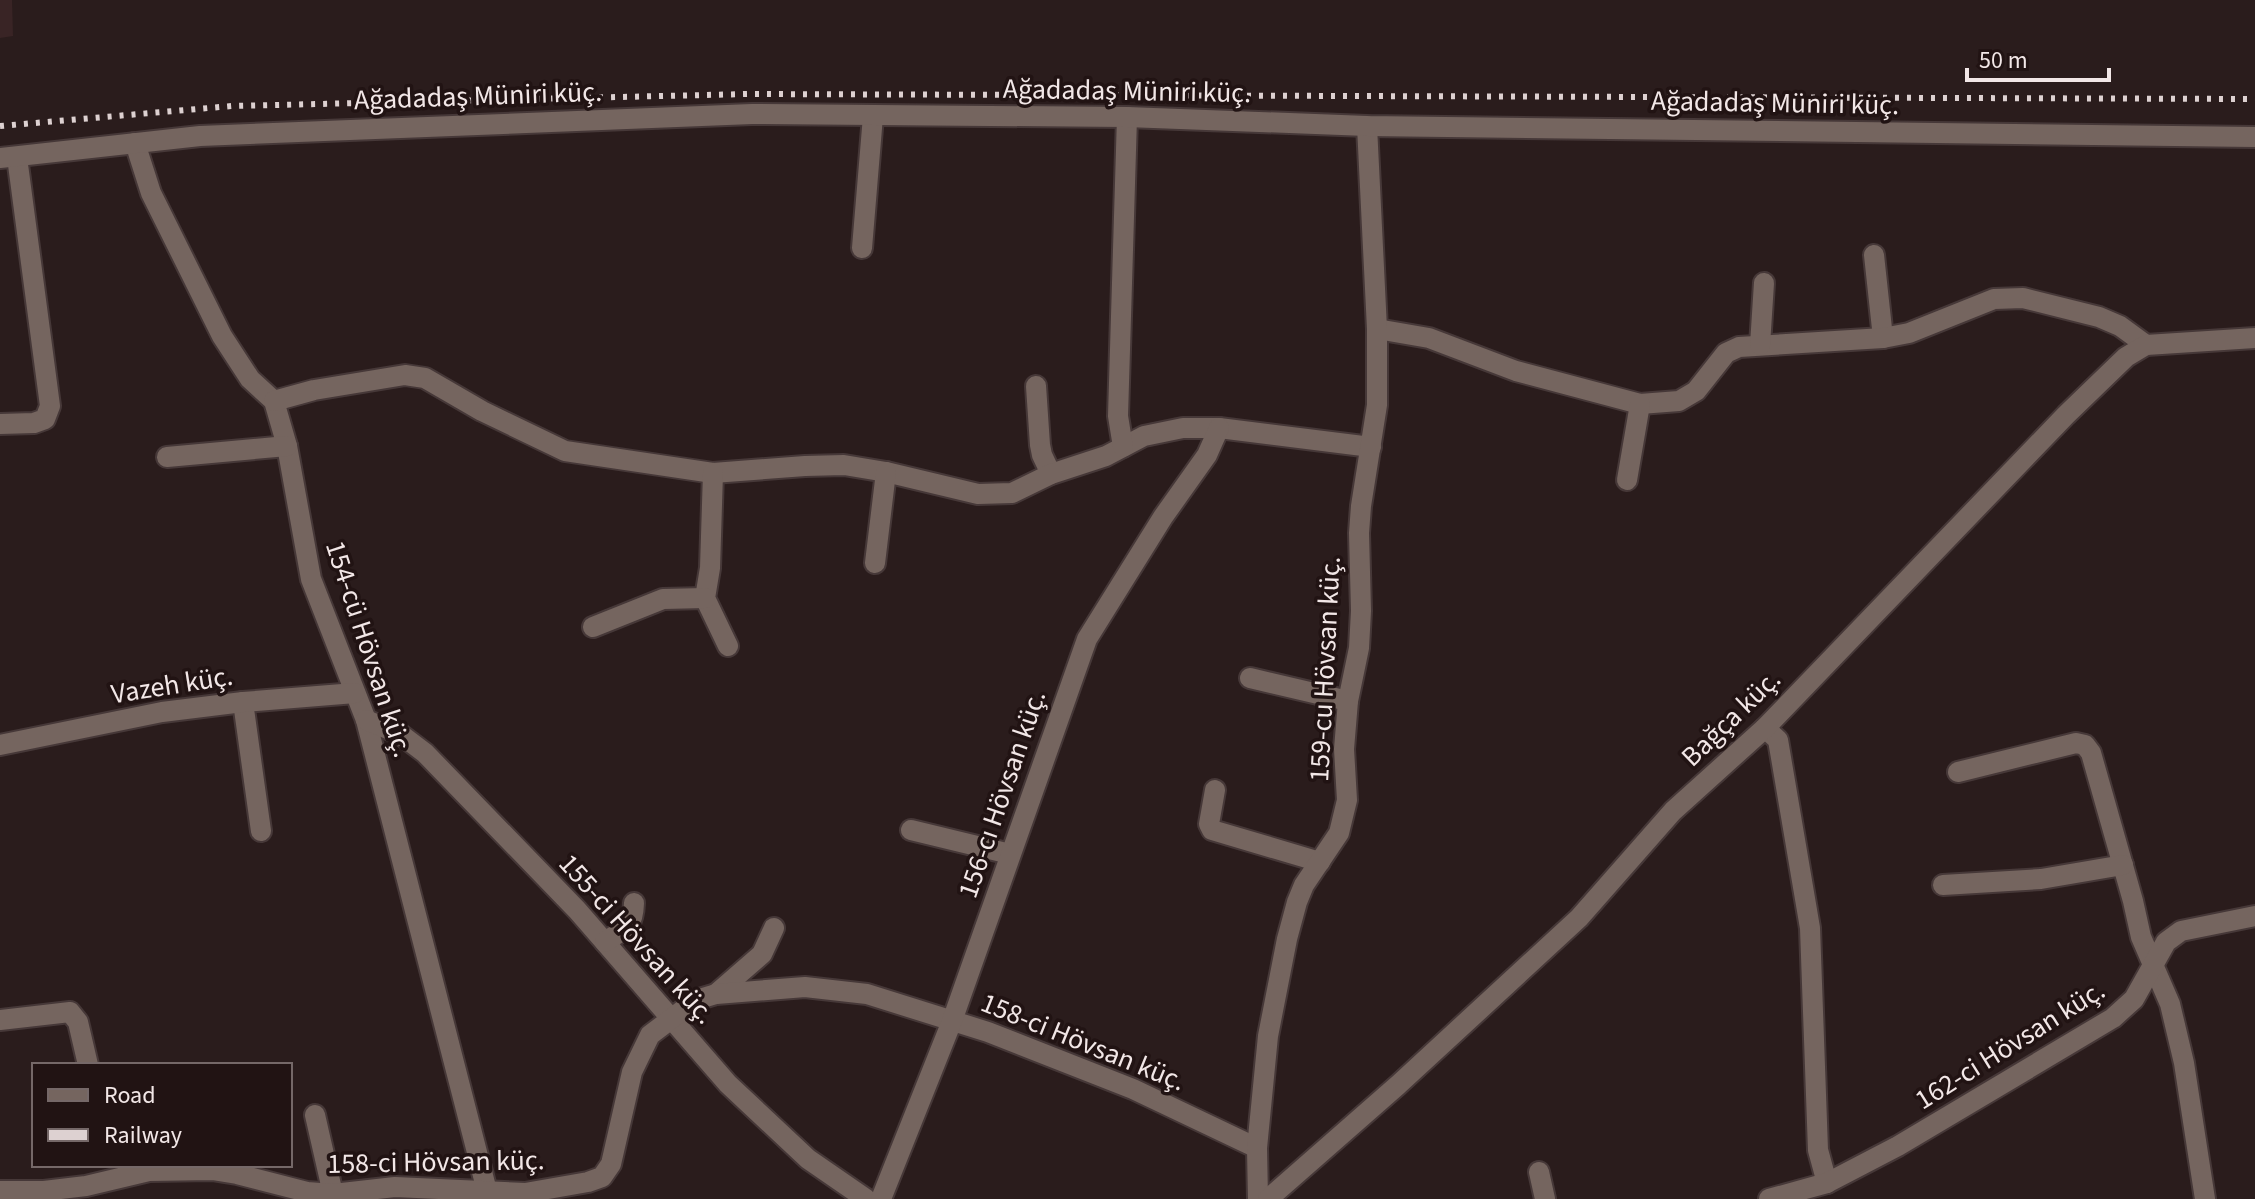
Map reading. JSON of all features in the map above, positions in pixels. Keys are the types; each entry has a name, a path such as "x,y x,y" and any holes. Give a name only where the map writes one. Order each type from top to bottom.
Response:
{"street":[{"name":"Ağadadaş Müniri küç.","path":"8,157 200,136 752,114 1127,117 1367,126 2255,137"},
{"path":"862,248 873,116"},
{"path":"1123,447 1118,416 1127,117"},
{"name":"159-cu Hövsan küç.","path":"1258,1199 1257,1148 1268,1036 1287,939 1304,885 1339,833 1347,800 1344,749 1348,701 1359,648 1361,506 1377,405 1377,329 1367,126"},
{"name":"154-cü Hövsan küç.","path":"135,143 151,193 222,336 250,379 274,401 287,446 311,579 366,720 488,1196"},
{"path":"0,424 34,423 45,419 50,406 8,157"},
{"path":"1874,255 1883,338"},
{"path":"1760,345 1764,283"},
{"path":"1377,329 1429,338 1516,371 1640,404 1679,401 1696,391 1726,353 1739,347 1883,338 1909,333 1994,299 2023,298 2099,317 2120,326 2146,345 2255,338"},
{"name":"Bağça küç.","path":"1268,1199 1398,1085 1579,918 1673,811 1765,728 2066,415 2126,357 2146,345"},
{"path":"274,401 314,390 405,375 425,378 482,411 565,451 713,473 844,465 978,494 1012,493 1051,474 1106,456 1144,436 1183,428 1219,428 1371,447"},
{"path":"1036,386 1040,445 1051,474"},
{"path":"1627,480 1640,404"},
{"name":"156-cı Hövsan küç.","path":"881,1199 952,1021 1087,639 1163,517 1207,455 1219,428"},
{"path":"167,457 287,446"},
{"path":"875,563 886,472"},
{"path":"713,473 710,568 705,598 728,646"},
{"path":"593,627 663,599 705,598"},
{"path":"1250,678 1348,701"},
{"name":"Vazeh küç.","path":"0,745 162,712 355,693"},
{"path":"243,702 261,831"},
{"name":"155-ci Hövsan küç.","path":"366,720 400,734 425,753 577,910 728,1084 808,1159 866,1199"},
{"path":"1765,728 1778,740 1810,928 1818,1150 1827,1183"},
{"path":"1958,772 2076,743 2085,745 2091,753 2141,937 2170,1004 2184,1063 2205,1199"},
{"path":"1215,790 1209,824 1212,830 1320,862"},
{"path":"911,830 1010,854"},
{"path":"1943,885 2041,879 2123,865"},
{"path":"605,942 630,924 634,903"},
{"name":"162-ci Hövsan küç.","path":"1769,1199 1827,1183 1898,1146 2113,1018 2134,999 2166,942 2181,931 2255,916"},
{"path":"716,994 762,954 774,928"},
{"name":"158-ci Hövsan küç.","path":"0,1191 44,1191 86,1186 111,1172 212,1170 307,1192 333,1194 395,1187 488,1196 588,1182 602,1177 611,1164 632,1072 650,1035 696,1000 716,994 805,987 867,994 988,1032 1133,1089 1257,1148"},
{"path":"0,1020 70,1012 78,1022 88,1063"},
{"path":"315,1115 333,1194"},
{"path":"1539,1172 1545,1199"}],"shaded area":[{"path":"0,0 12,0 13,36 0,38"}],"railway":[{"path":"0,126 232,106 748,94 2255,99"}]}
